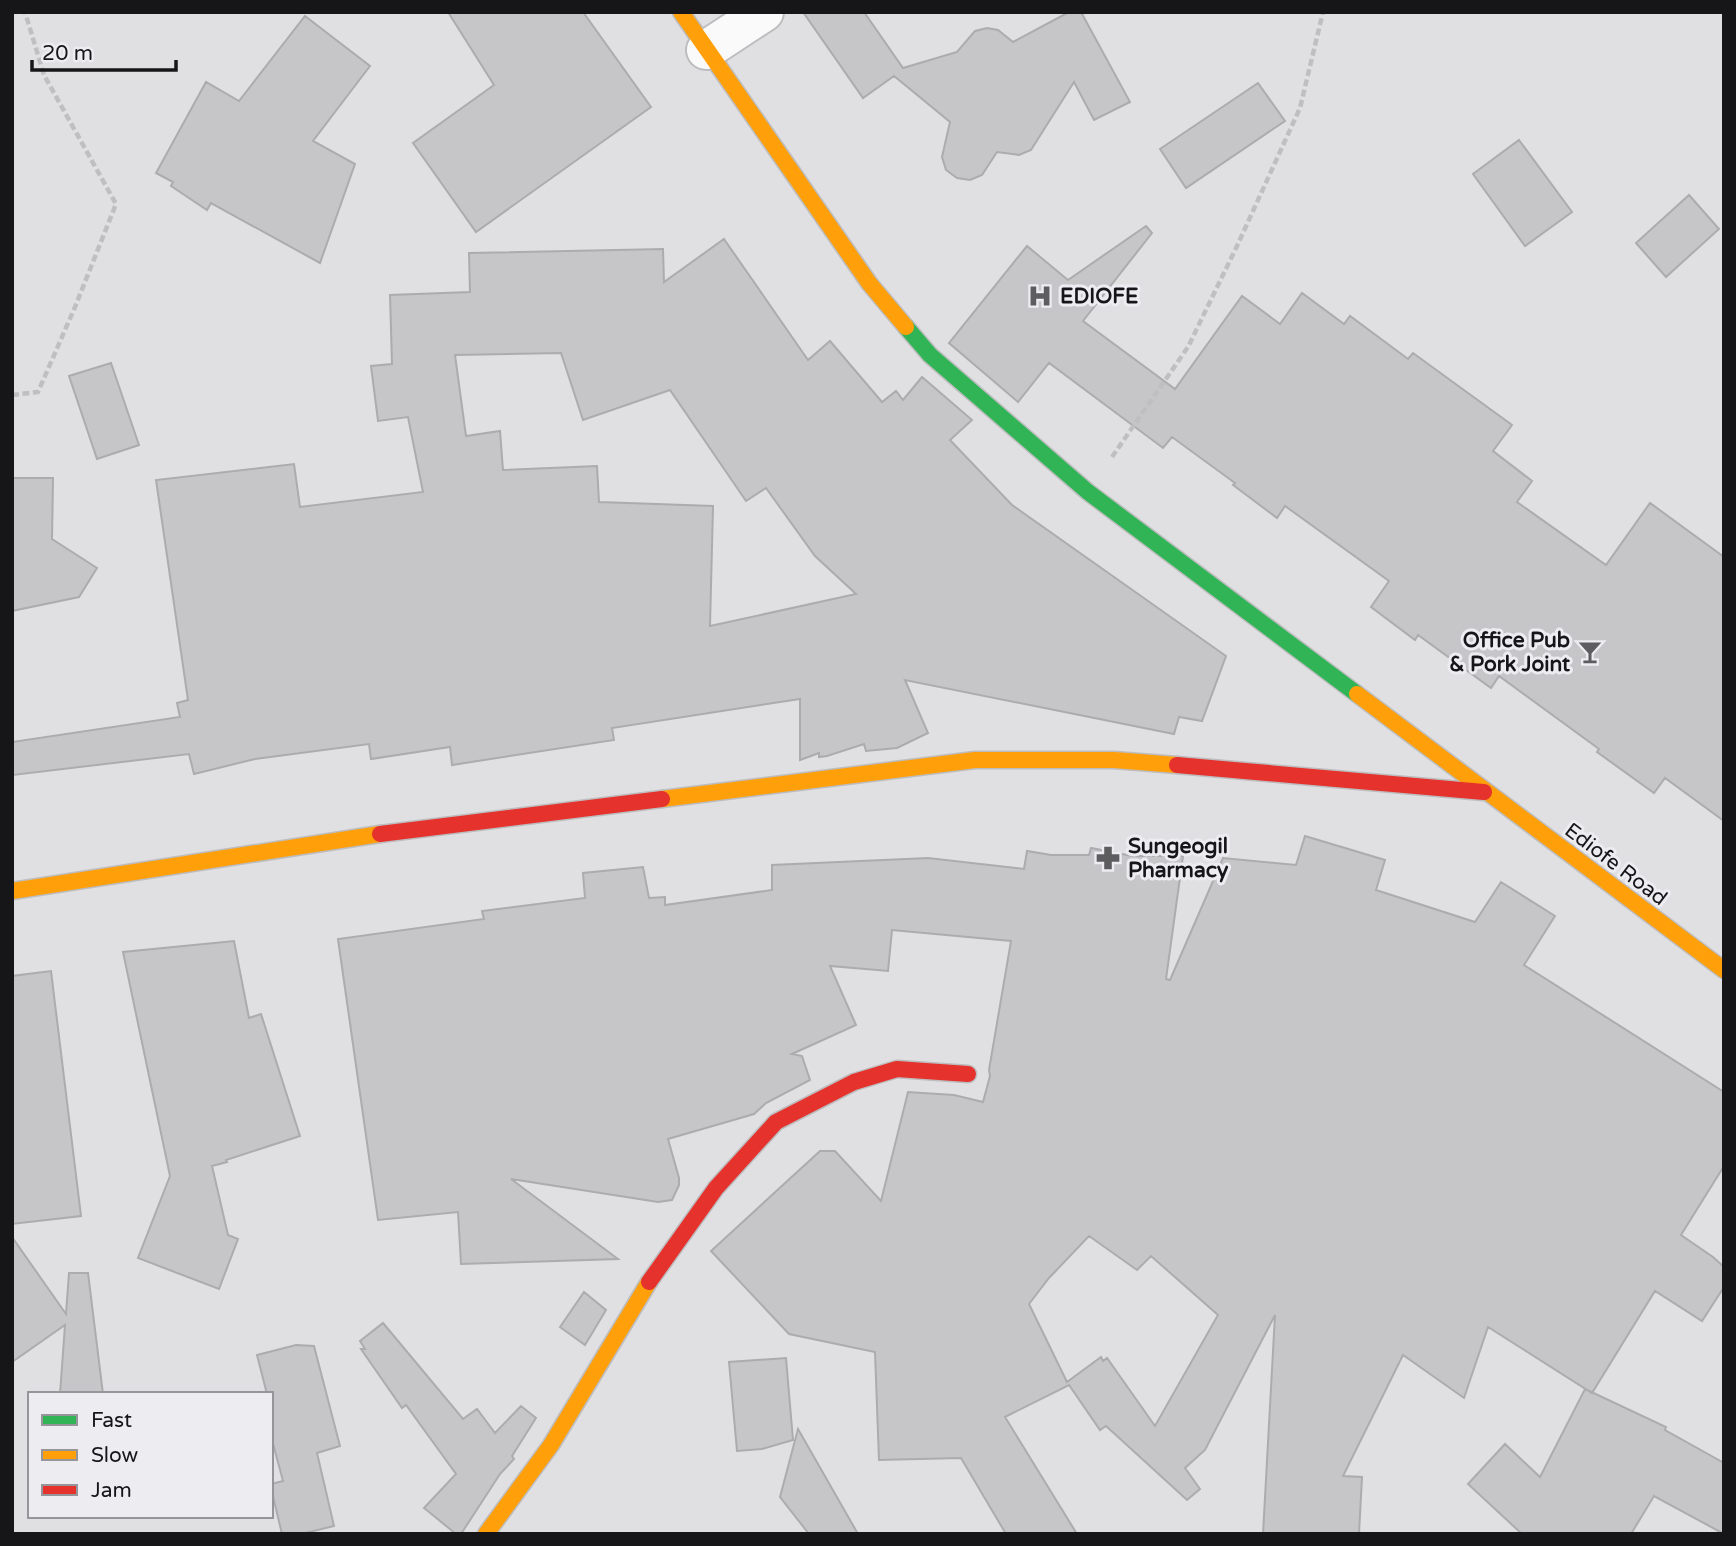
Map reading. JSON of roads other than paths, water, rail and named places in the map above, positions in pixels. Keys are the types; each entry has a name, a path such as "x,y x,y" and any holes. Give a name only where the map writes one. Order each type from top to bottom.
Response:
{"street":[{"name":"Ediofe Road","path":"681,12 869,283 930,355 1088,492 1724,970"},
{"path":"706,50 764,12"},
{"path":"12,891 368,835 975,760 1114,760 1484,792"},
{"path":"486,1534 551,1445 646,1286 716,1188 776,1122 854,1082 897,1069 968,1074"}],"place":[{"name":"EDIOFE","path":"1040,296"},
{"name":"Office Pub & Pork Joint","path":"1590,652"},
{"name":"Sungeogil Pharmacy","path":"1108,858"}]}
